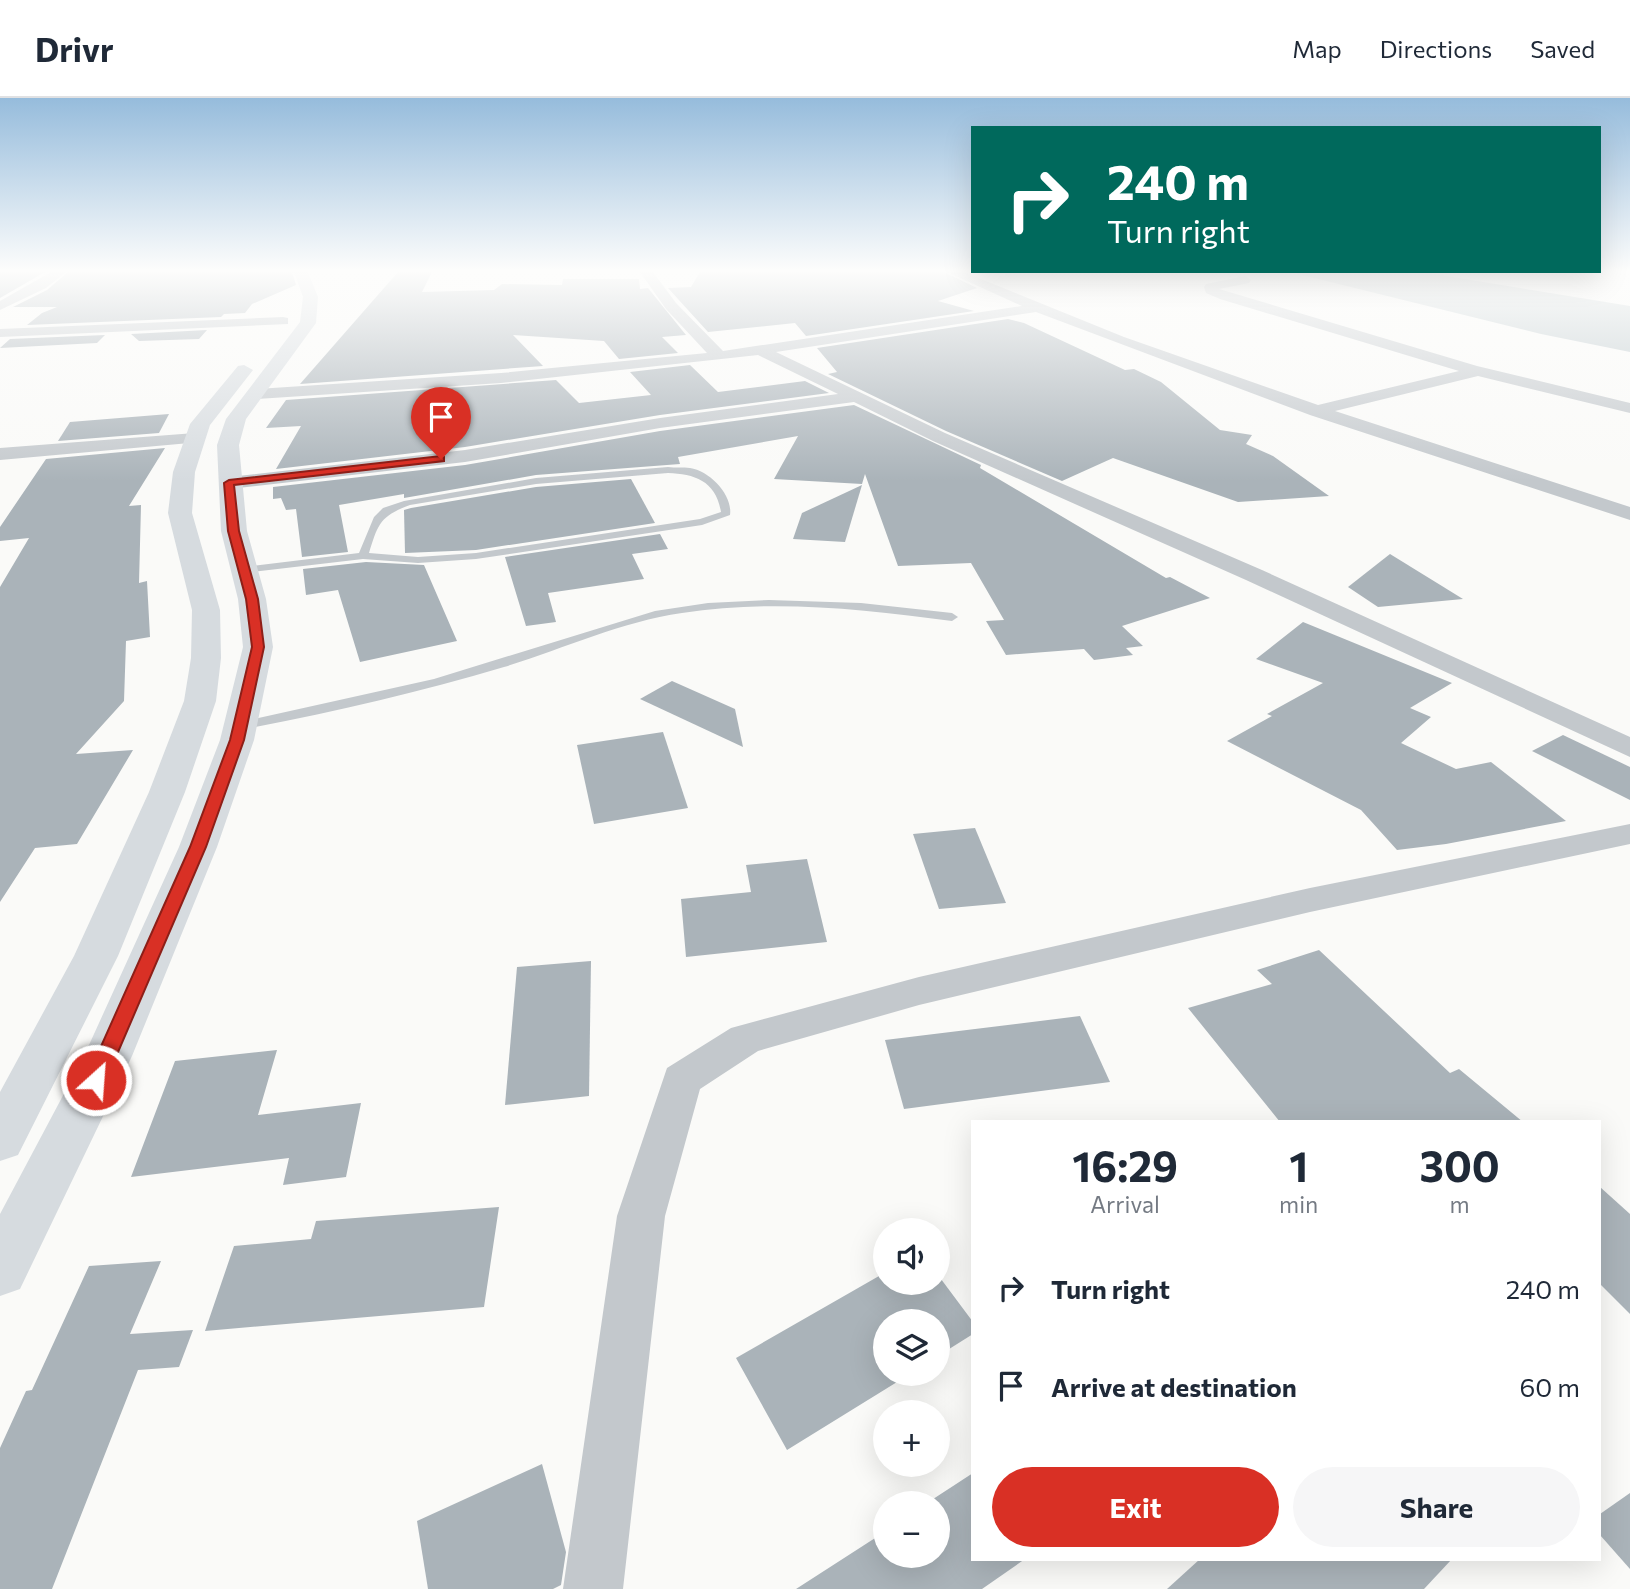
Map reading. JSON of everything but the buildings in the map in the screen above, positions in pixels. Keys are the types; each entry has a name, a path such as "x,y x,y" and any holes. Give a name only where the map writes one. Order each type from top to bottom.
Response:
{"main road":[{"path":"0,1140 96,956 167,792 200,701 206,658 206,610 180,513 184,472 200,424 269,342"},
{"path":"0,1270 113,1044 198,847 240,726 258,647 252,599 234,531 228,445 236,419 295,342"}],"street":[{"path":"705,342 719,356"},
{"path":"257,394 501,378 719,356 822,342"},
{"path":"1127,342 1316,411 1630,514"},
{"path":"1379,342 1478,371 1630,408"},
{"path":"762,351 939,437 1254,575 1630,748"},
{"path":"1316,411 1478,371"},
{"path":"229,483 465,456 660,423 857,397"},
{"path":"0,454 195,439"},
{"path":"593,1589 641,1216 682,1080 745,1039 919,991 1310,900 1630,834"}],"lane":[{"path":"244,570 363,555 418,560 476,556 702,522 726,513 725,502 717,489 692,472 665,471 620,472 449,495 390,508 376,518 363,555"},
{"path":"240,726 365,702 506,662 591,631 639,617 708,606 832,603 953,617"}],"shaded area":[{"path":"1578,342 1630,342 1630,352"}],"route":[{"path":"96,1080 198,847 237,740 258,647 252,599 234,531 229,483 441,459"}]}
